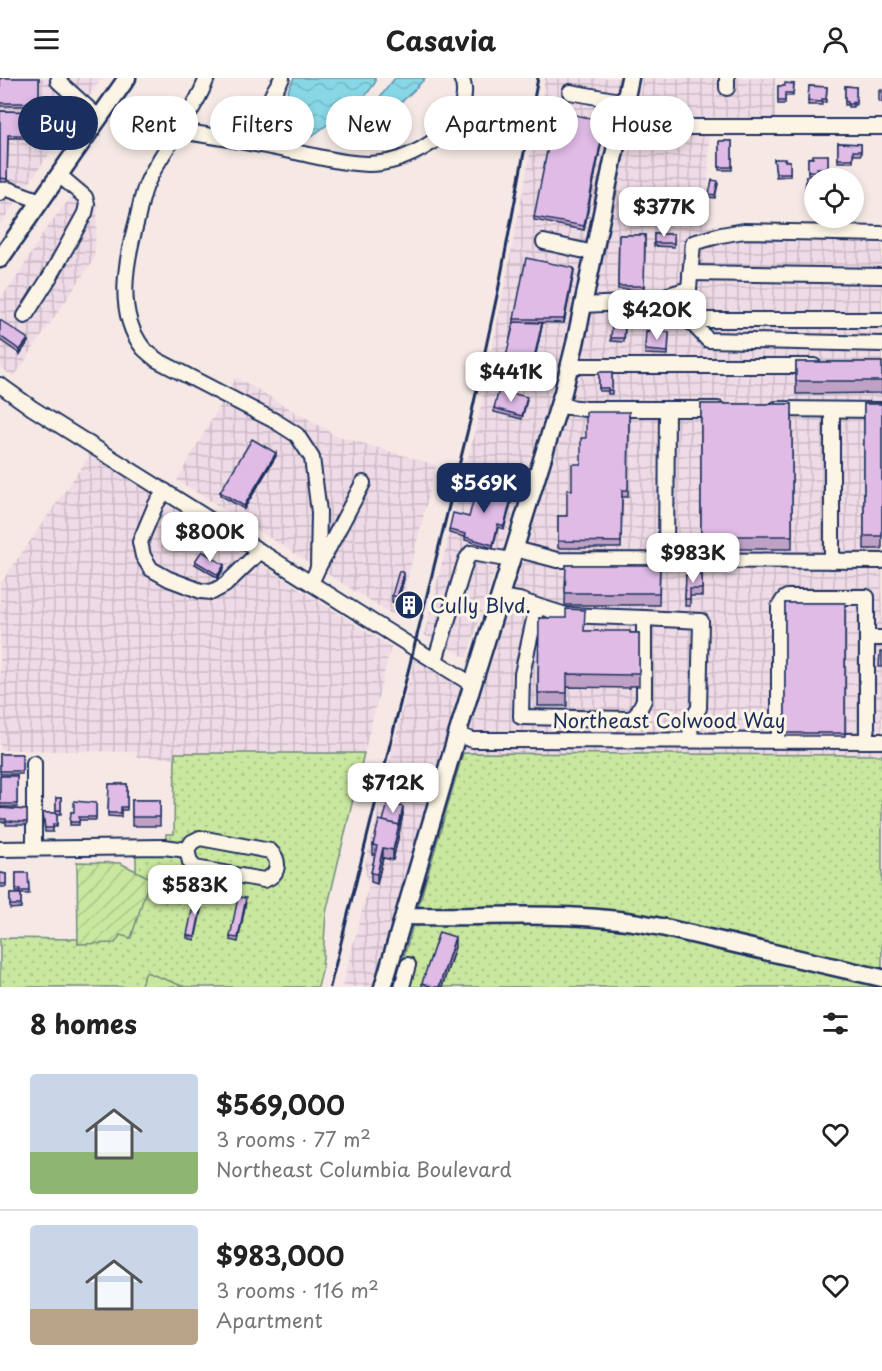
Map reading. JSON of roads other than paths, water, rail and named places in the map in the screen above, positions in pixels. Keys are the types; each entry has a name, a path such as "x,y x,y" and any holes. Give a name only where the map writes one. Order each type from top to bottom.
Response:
{"main road":[{"path":"0,259 127,78"},
{"path":"626,96 630,78"},
{"path":"383,987 457,735 560,406 615,150"},
{"path":"404,916 577,917 624,920 882,978"}],"street":[{"path":"198,99 207,78"},
{"path":"272,96 282,78"},
{"path":"289,150 353,163 380,164 411,155 448,131 458,116 464,96 464,82 461,78"},
{"path":"58,81 99,118"},
{"path":"570,92 592,96"},
{"path":"694,127 882,127"},
{"path":"167,150 147,183 131,242 126,277 126,310 134,333 144,348 157,360 275,421 297,435 312,458 319,512 318,568"},
{"path":"25,315 51,275 85,213 87,204 85,197 59,175"},
{"path":"0,193 2,187 41,201"},
{"path":"882,234 744,231 721,234 693,243 689,289 689,320 708,340 882,344"},
{"path":"544,242 594,253"},
{"path":"690,273 882,276"},
{"path":"583,304 644,302 689,289"},
{"path":"644,302 689,320 882,320"},
{"path":"570,366 824,366"},
{"path":"0,385 32,408 473,685"},
{"path":"560,406 586,409 726,409"},
{"path":"666,560 667,409"},
{"path":"761,409 882,410"},
{"path":"832,410 832,561"},
{"path":"311,583 363,483"},
{"path":"165,491 156,504 140,542 143,556 151,568 169,579 201,591 212,592 225,585 260,551"},
{"path":"435,661 466,560 471,554 513,554 557,560 882,561"},
{"path":"500,597 519,600 566,615 701,621 699,708 691,721 690,740"},
{"path":"779,740 780,607 784,599 787,597 867,597 867,741"},
{"path":"537,606 522,674 521,717 629,718 638,714 644,700 644,618"},
{"path":"867,638 882,638"},
{"path":"867,687 882,686"},
{"name":"Northeast Colwood Way","path":"457,735 473,740 882,741"},
{"path":"34,763 34,848"},
{"path":"200,838 247,846 270,851 276,858 277,868 273,876 264,880 195,868 190,862 187,850 192,842 200,838"},
{"path":"0,849 164,848 187,850"},
{"path":"402,987 408,964"}],"water":[{"path":"294,78 375,78 375,83 365,96 326,96 326,126 314,135 314,96 285,96"},
{"path":"395,78 425,78 408,96 381,96"}],"railway":[{"path":"330,987 470,421 498,291 538,78"}],"place":[{"name":"Cully Blvd.","path":"409,605"}]}
